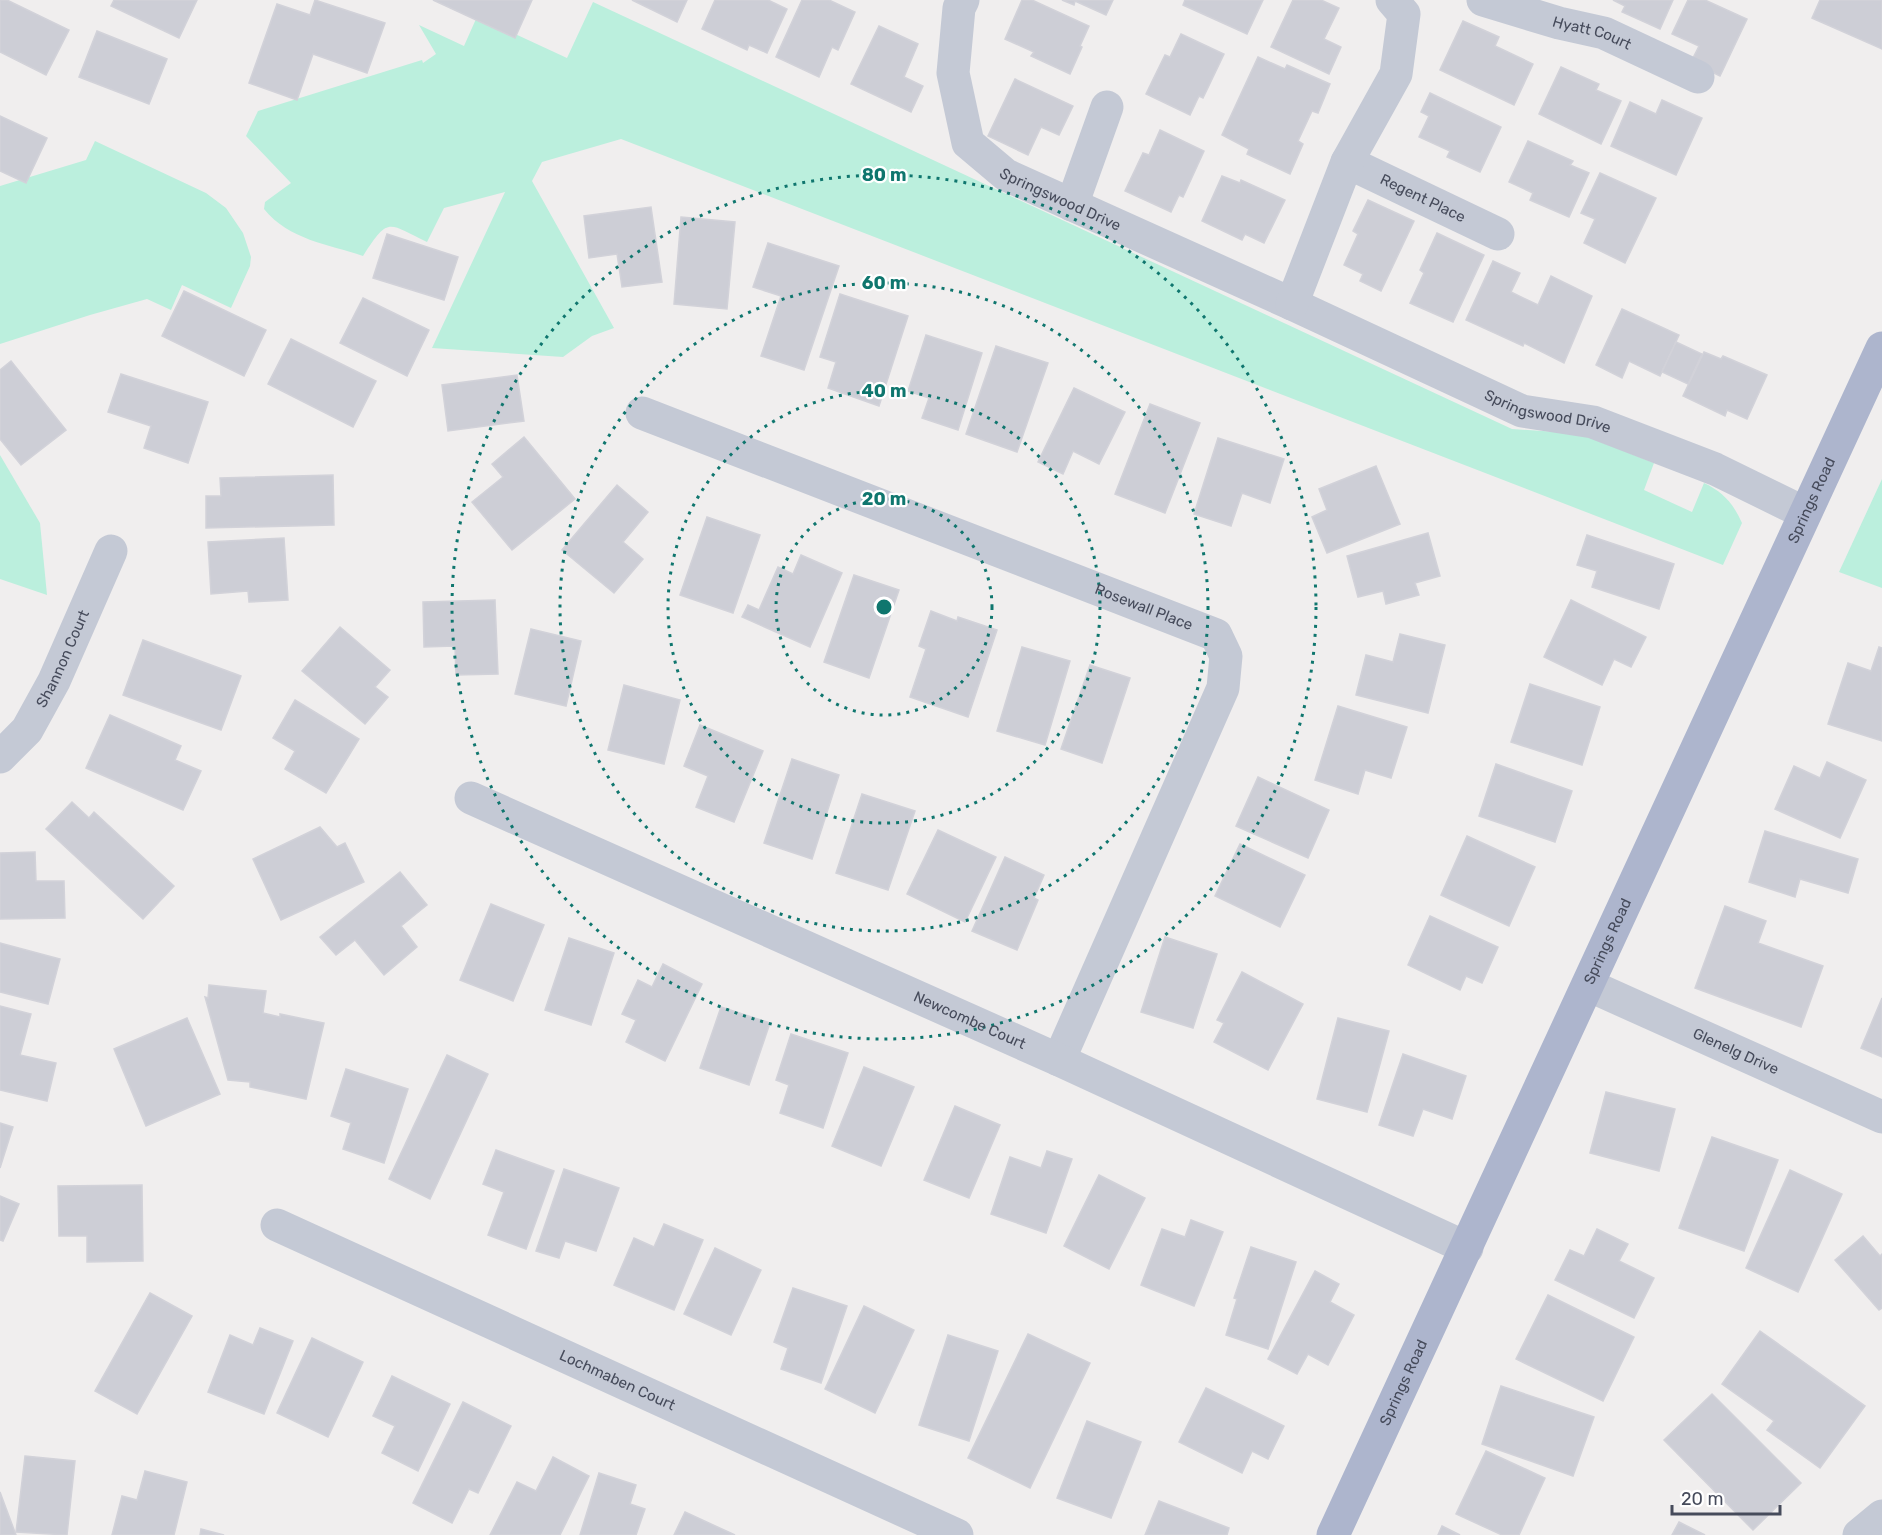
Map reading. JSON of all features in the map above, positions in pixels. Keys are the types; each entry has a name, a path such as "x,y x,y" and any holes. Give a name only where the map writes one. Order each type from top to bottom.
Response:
{"main road":[{"name":"Springs Road","path":"1333,1535 1882,348"}],"street":[{"name":"Hyatt Court","path":"1483,0 1559,23 1604,33 1698,76"},
{"path":"1292,304 1347,162 1396,74 1404,14 1401,2"},
{"name":"Springswood Drive","path":"954,3 954,73 968,143 1006,175 1522,411 1593,422 1715,470 1805,513"},
{"path":"1072,205 1107,107"},
{"name":"Regent Place","path":"1347,162 1498,234"},
{"name":"Rosewall Place","path":"642,412 1216,635 1226,656 1223,688 1059,1060"},
{"name":"Shannon Court","path":"0,757 27,730 54,681 111,551"},
{"name":"Newcombe Court","path":"471,798 1059,1060 1467,1248"},
{"name":"Glenelg Drive","path":"1588,984 1882,1117"},
{"name":"Lochmaben Court","path":"277,1225 957,1535"},
{"path":"1859,1535 1882,1516"}],"green space":[{"path":"593,2 1512,429 1572,433 1591,438 1654,463 1644,490 1692,512 1704,483 1727,499 1742,523 1723,565 621,139 542,162 532,181 614,328 592,336 563,357 432,348 505,192 444,208 427,242 396,228 384,229 363,256 297,234 285,228 264,209 265,202 291,183 246,136 258,111 422,60 423,63 436,54 419,25 464,46 476,19 567,58"},
{"path":"95,141 206,193 226,208 243,233 251,257 250,266 231,308 182,285 171,310 147,299 0,344 0,186 86,160"},
{"path":"0,455 40,523 47,595 0,579"},
{"path":"1882,479 1882,588 1839,572"}],"building":[{"path":"0,0 7,0 69,30 46,75 0,52"},
{"path":"114,0 197,0 179,38 111,6"},
{"path":"315,0 385,23 367,73 313,54 297,100 249,83 277,4 310,15"},
{"path":"433,0 532,0 515,38"},
{"path":"632,0 687,0 677,22"},
{"path":"715,0 768,0 787,9 767,53 749,45 747,50 702,29"},
{"path":"802,0 829,0 855,12 838,50 832,47 819,77 776,57"},
{"path":"1022,0 1032,0 1089,26 1070,74 1031,56 1034,52 1005,39"},
{"path":"1062,0 1113,0 1106,15 1075,1 1074,5"},
{"path":"1185,0 1263,0 1247,34 1183,5"},
{"path":"1293,0 1321,0 1339,8 1324,39 1341,47 1329,74 1271,47"},
{"path":"1613,0 1673,0 1660,29 1622,12 1625,6"},
{"path":"1688,0 1705,0 1747,19 1720,76 1691,62 1699,46 1672,34"},
{"path":"1820,0 1882,0 1882,49 1812,18"},
{"path":"1463,21 1499,37 1495,46 1533,64 1514,105 1440,70"},
{"path":"879,26 918,44 904,77 923,86 911,112 851,84"},
{"path":"97,31 167,59 149,104 79,77"},
{"path":"1181,34 1224,54 1203,98 1199,96 1190,115 1146,94 1165,55 1170,57"},
{"path":"1258,57 1285,69 1287,65 1330,84 1318,113 1312,111 1298,141 1303,144 1290,174 1247,154 1249,149 1222,135"},
{"path":"1561,67 1599,84 1596,90 1621,101 1601,144 1539,114"},
{"path":"1015,79 1073,106 1059,135 1041,127 1028,155 988,136"},
{"path":"1430,93 1501,127 1480,172 1447,157 1450,151 1419,137 1429,116 1421,112"},
{"path":"1662,100 1702,118 1676,175 1611,146 1630,102 1656,114"},
{"path":"0,116 47,138 26,183 0,171"},
{"path":"1160,130 1204,151 1183,197 1179,195 1171,212 1125,191 1143,153 1149,155"},
{"path":"1528,141 1573,161 1570,165 1589,173 1569,217 1530,200 1533,193 1509,182"},
{"path":"1600,173 1656,198 1625,263 1584,243 1595,219 1581,213"},
{"path":"1222,176 1240,183 1241,180 1285,200 1264,243 1245,234 1242,240 1202,221"},
{"path":"1368,200 1414,221 1381,291 1360,281 1363,274 1344,265 1358,234 1353,231"},
{"path":"651,207 662,282 622,287 617,254 589,258 584,216"},
{"path":"681,217 735,222 727,309 674,304"},
{"path":"1437,233 1484,255 1453,322 1410,303 1424,273 1420,270"},
{"path":"387,234 458,257 444,300 373,278"},
{"path":"768,243 839,266 804,370 761,356 781,296 753,287"},
{"path":"1493,261 1520,273 1511,292 1538,305 1551,276 1592,296 1564,363 1524,343 1523,346 1466,320"},
{"path":"184,291 266,330 244,376 162,336"},
{"path":"840,294 908,316 879,406 828,388 836,362 820,357"},
{"path":"363,298 429,330 407,376 340,343"},
{"path":"1622,309 1679,335 1660,376 1629,361 1622,378 1596,365"},
{"path":"926,335 982,353 958,430 922,418 929,398 908,391"},
{"path":"291,339 376,381 353,427 268,384"},
{"path":"1676,342 1702,354 1688,384 1662,372"},
{"path":"996,346 1048,363 1017,452 966,434"},
{"path":"1704,352 1721,359 1723,356 1767,375 1747,419 1727,410 1725,416 1683,396"},
{"path":"11,361 66,430 21,465 0,439 0,370"},
{"path":"121,374 208,402 188,463 144,448 151,426 108,412"},
{"path":"517,375 524,421 448,431 442,385"},
{"path":"1074,388 1125,412 1099,464 1073,451 1063,474 1038,462"},
{"path":"1150,404 1200,423 1165,513 1115,494"},
{"path":"524,437 575,499 512,550 472,502 503,477 492,464"},
{"path":"1218,438 1284,459 1270,503 1242,493 1231,526 1194,514"},
{"path":"1376,466 1400,524 1327,553 1312,517 1327,510 1319,489"},
{"path":"333,475 334,525 206,528 206,496 221,496 220,478"},
{"path":"617,485 648,512 623,542 643,559 614,593 562,550"},
{"path":"707,517 760,535 733,613 680,595"},
{"path":"1428,533 1440,576 1415,583 1419,595 1386,604 1383,591 1358,597 1347,556"},
{"path":"1587,535 1674,564 1659,609 1592,587 1597,571 1577,565"},
{"path":"284,538 288,600 249,602 248,591 211,594 208,542"},
{"path":"801,555 842,573 810,647 742,617 748,605 759,610 778,567 793,574"},
{"path":"854,575 899,590 869,678 824,662"},
{"path":"495,600 498,674 456,675 455,646 424,647 423,602"},
{"path":"1571,600 1646,637 1631,667 1614,659 1602,685 1544,657"},
{"path":"931,611 957,621 958,617 997,630 968,717 910,697 926,649 919,646"},
{"path":"340,627 390,670 375,687 388,697 365,724 302,671"},
{"path":"531,629 581,641 566,706 515,694"},
{"path":"1400,634 1445,645 1428,713 1356,695 1366,655 1393,662"},
{"path":"143,640 241,676 221,730 123,695"},
{"path":"1022,647 1070,661 1045,745 997,731"},
{"path":"1879,647 1882,648 1882,741 1828,724 1848,663 1871,671"},
{"path":"1090,665 1130,678 1102,763 1061,749"},
{"path":"1530,684 1600,707 1582,765 1511,742"},
{"path":"624,685 680,700 664,764 608,750"},
{"path":"295,700 359,739 326,793 285,769 295,751 273,738"},
{"path":"1338,706 1407,727 1391,778 1365,770 1358,794 1315,780"},
{"path":"110,715 181,746 175,760 201,771 183,810 86,768"},
{"path":"700,725 763,751 734,822 696,807 708,776 684,766"},
{"path":"792,759 839,775 812,859 764,843"},
{"path":"1827,762 1866,780 1840,838 1775,809 1794,766 1820,778"},
{"path":"1496,764 1572,791 1555,842 1479,816"},
{"path":"1258,777 1329,810 1308,858 1236,826"},
{"path":"862,794 915,811 888,890 836,873"},
{"path":"72,802 89,818 94,812 174,886 143,919 46,829"},
{"path":"320,827 337,847 345,843 364,882 281,920 253,859"},
{"path":"938,830 996,857 965,922 907,894"},
{"path":"1765,831 1858,859 1848,893 1800,879 1795,897 1749,882"},
{"path":"1467,836 1535,867 1509,926 1441,895"},
{"path":"1240,844 1305,875 1280,927 1215,896"},
{"path":"35,852 36,881 64,881 65,918 0,919 0,853"},
{"path":"1005,857 1044,875 1034,898 1038,900 1017,950 972,931"},
{"path":"400,872 427,905 401,926 417,947 384,975 355,940 336,955 320,937"},
{"path":"491,904 544,925 513,1001 460,980"},
{"path":"1725,906 1766,921 1758,943 1823,966 1801,1027 1695,988"},
{"path":"1430,916 1498,947 1482,983 1466,976 1460,990 1408,965"},
{"path":"1165,937 1217,954 1193,1028 1141,1012"},
{"path":"569,938 614,953 591,1025 545,1010"},
{"path":"0,943 60,959 48,1004 0,992"},
{"path":"663,964 702,984 665,1061 626,1042 636,1020 622,1014 638,980 652,987"},
{"path":"1242,972 1303,1004 1268,1070 1214,1042 1224,1023 1217,1020"},
{"path":"209,985 266,991 263,1013 324,1023 306,1099 250,1087 250,1082 228,1080 205,997 208,998"},
{"path":"1882,998 1882,1057 1861,1048"},
{"path":"0,1006 31,1014 20,1055 56,1063 47,1101 0,1090"},
{"path":"721,1007 770,1023 749,1085 700,1068"},
{"path":"187,1018 220,1094 146,1126 114,1049"},
{"path":"1338,1018 1389,1031 1367,1112 1317,1099"},
{"path":"791,1034 848,1053 823,1128 780,1113 789,1085 776,1080"},
{"path":"1403,1054 1466,1076 1452,1119 1423,1109 1413,1136 1379,1125"},
{"path":"447,1055 488,1074 430,1199 389,1179"},
{"path":"864,1067 914,1087 881,1166 832,1146"},
{"path":"346,1069 408,1089 384,1163 343,1149 351,1123 331,1116"},
{"path":"1606,1092 1675,1109 1659,1171 1590,1153"},
{"path":"955,1106 1000,1125 969,1198 924,1180"},
{"path":"0,1123 13,1127 0,1168"},
{"path":"1712,1137 1778,1160 1744,1251 1679,1228"},
{"path":"496,1150 554,1171 526,1249 488,1235 504,1192 483,1184"},
{"path":"1047,1151 1072,1159 1046,1233 991,1214 1010,1157 1041,1168"},
{"path":"564,1169 619,1188 596,1251 565,1241 559,1258 536,1251"},
{"path":"1790,1170 1842,1194 1798,1292 1746,1268"},
{"path":"1099,1175 1145,1198 1109,1269 1064,1246"},
{"path":"142,1185 143,1261 87,1262 87,1236 59,1236 58,1186"},
{"path":"0,1196 19,1204 3,1241 0,1240"},
{"path":"1191,1220 1223,1232 1194,1306 1141,1285 1162,1229 1185,1237"},
{"path":"664,1224 703,1240 674,1310 614,1285 634,1238 654,1247"},
{"path":"1597,1229 1628,1244 1619,1261 1654,1278 1634,1318 1555,1280 1570,1250 1584,1256"},
{"path":"1863,1236 1880,1256 1882,1254 1882,1308 1879,1310 1835,1260"},
{"path":"1251,1247 1296,1262 1268,1349 1226,1335 1237,1299 1234,1298"},
{"path":"715,1248 761,1270 731,1335 684,1314"},
{"path":"1315,1271 1339,1284 1330,1302 1354,1315 1328,1365 1308,1354 1297,1374 1268,1359"},
{"path":"793,1288 847,1306 821,1383 781,1369 788,1348 774,1342"},
{"path":"150,1293 192,1316 137,1414 95,1391"},
{"path":"1548,1295 1634,1337 1603,1401 1516,1359"},
{"path":"864,1306 914,1330 875,1413 825,1389"},
{"path":"260,1328 293,1341 264,1414 208,1392 230,1335 253,1345"},
{"path":"1760,1331 1865,1406 1820,1468 1767,1430 1774,1421 1722,1384"},
{"path":"1028,1334 1090,1363 1030,1488 968,1458"},
{"path":"948,1335 998,1351 969,1441 919,1425"},
{"path":"312,1338 363,1362 328,1437 277,1413"},
{"path":"392,1376 450,1404 418,1471 382,1453 395,1426 373,1416"},
{"path":"1501,1386 1594,1417 1573,1476 1482,1444"},
{"path":"1206,1388 1284,1426 1268,1459 1252,1451 1242,1473 1179,1442"},
{"path":"1712,1394 1801,1483 1753,1530 1664,1440"},
{"path":"463,1402 511,1426 478,1493 469,1489 452,1523 413,1503"},
{"path":"1087,1421 1141,1442 1111,1518 1057,1498"},
{"path":"1486,1451 1545,1478 1519,1535 1502,1535 1456,1514"},
{"path":"25,1456 75,1461 67,1535 16,1532"},
{"path":"553,1457 589,1476 560,1535 490,1535 517,1482 536,1491"},
{"path":"145,1471 187,1482 174,1535 112,1535 122,1496 137,1500"},
{"path":"599,1473 636,1485 630,1504 645,1509 636,1535 580,1535"},
{"path":"0,1492 16,1535 0,1535"},
{"path":"1159,1501 1229,1528 1227,1535 1145,1535"},
{"path":"685,1512 735,1535 674,1535"},
{"path":"1679,1522 1705,1535 1672,1535"},
{"path":"1442,1526 1460,1535 1438,1535"},
{"path":"201,1529 224,1535 200,1535"}]}
